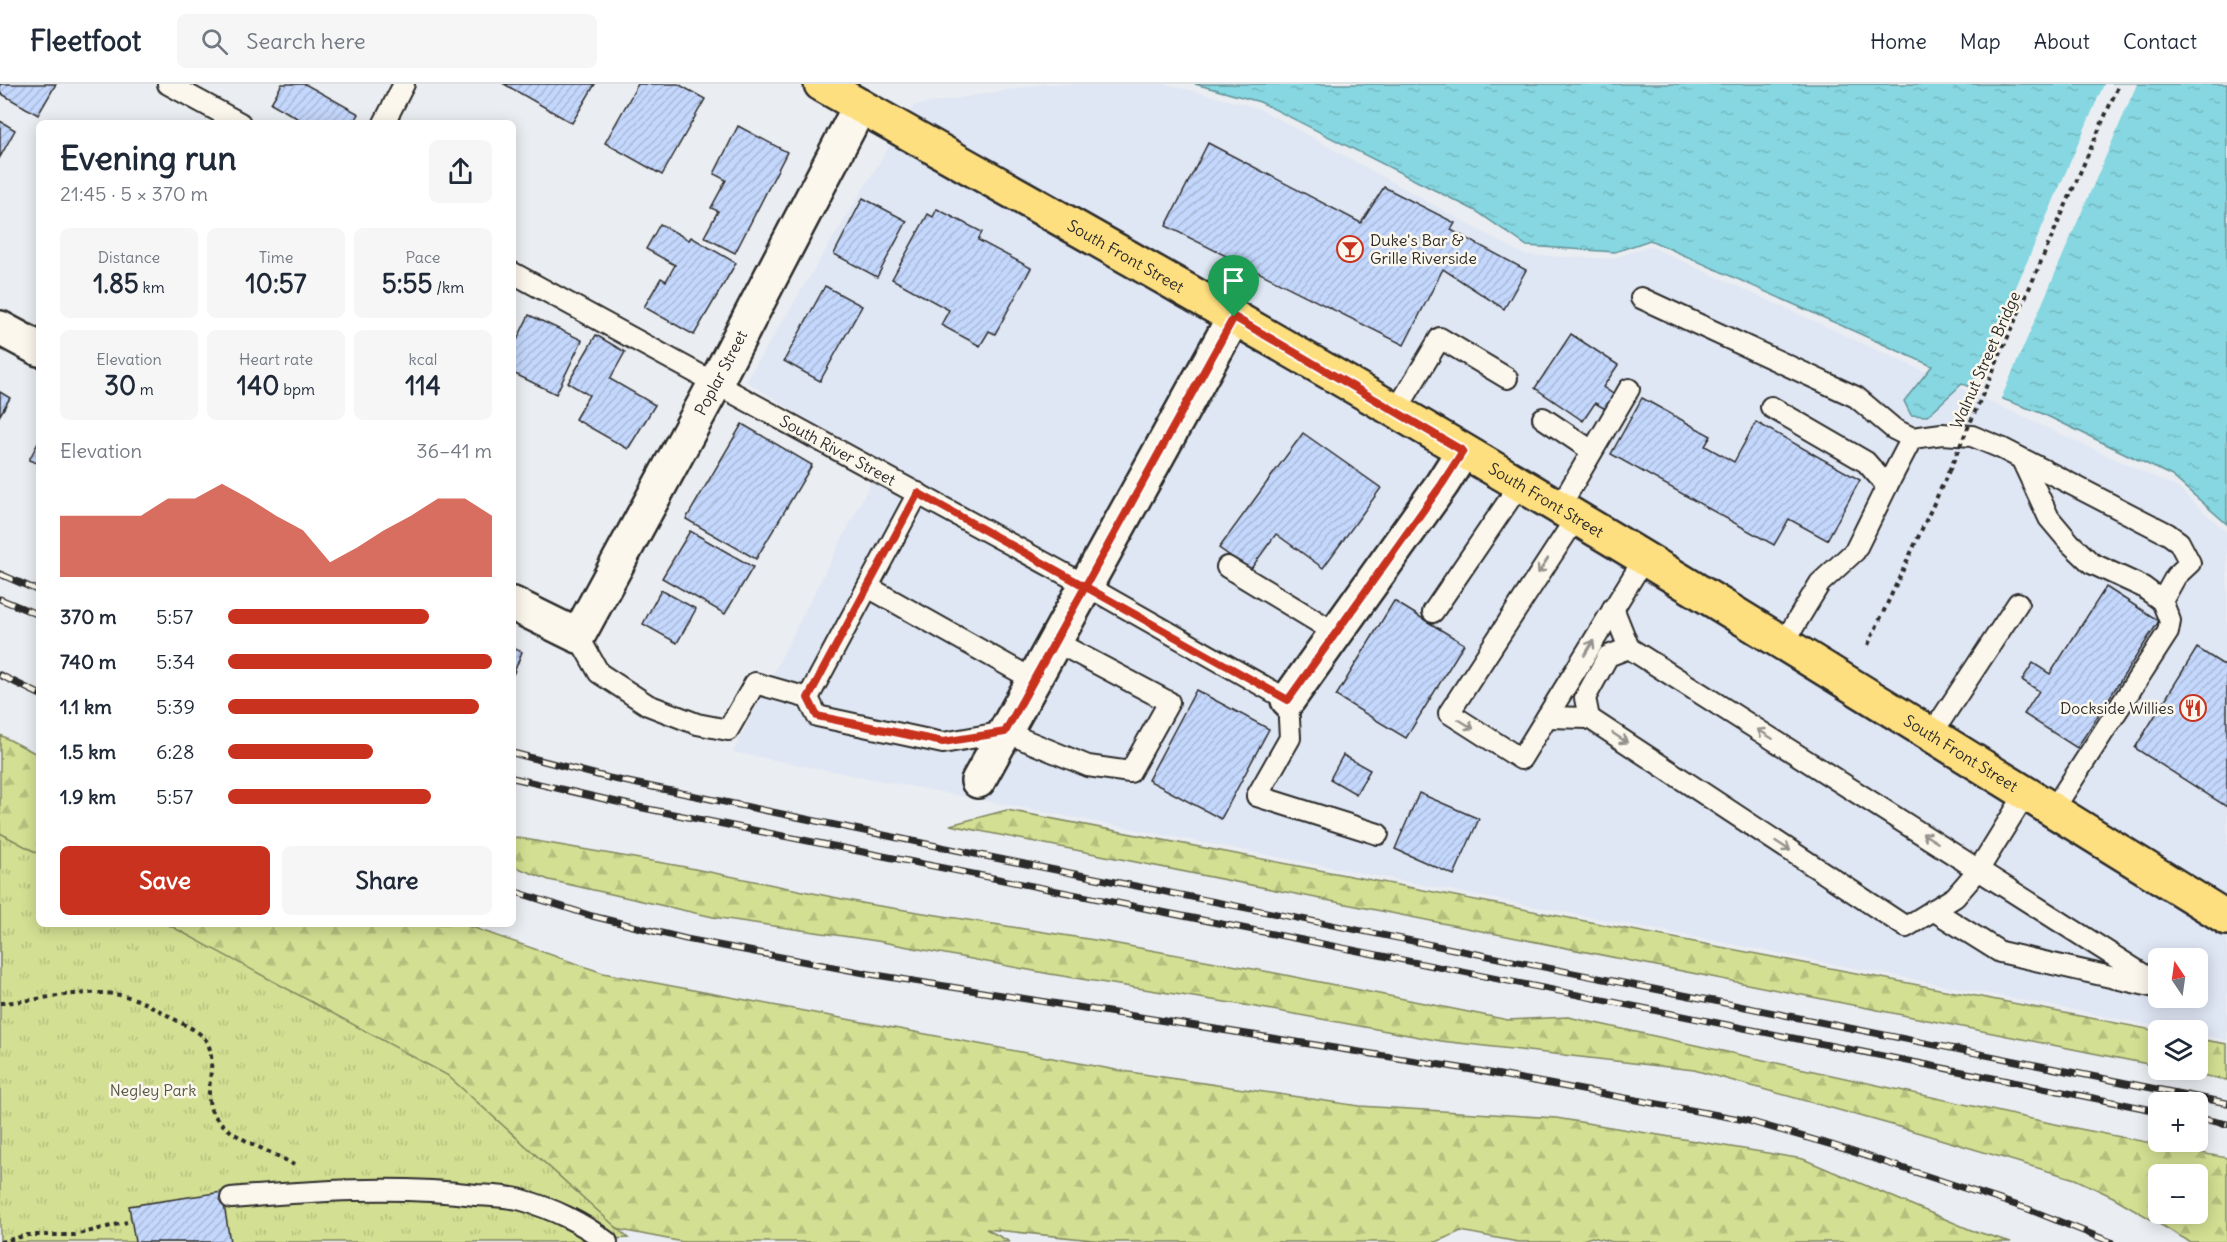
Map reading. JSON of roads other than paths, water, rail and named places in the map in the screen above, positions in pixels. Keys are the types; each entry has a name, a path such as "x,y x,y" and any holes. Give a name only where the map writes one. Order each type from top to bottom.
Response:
{"main road":[{"name":"South Front Street","path":"821,84 1234,317 1520,484 2227,918"}],"street":[{"name":"Poplar Street","path":"578,636 716,382 860,106"},
{"path":"978,781 1234,317"},
{"path":"0,328 36,347"},
{"path":"1288,700 1463,451"},
{"path":"516,605 578,636"}],"lane":[{"path":"168,84 234,120"},
{"path":"386,120 404,84"},
{"name":"South River Street","path":"516,275 1087,586 1288,700"},
{"path":"1641,298 1856,397 1894,429 1912,438 1942,434 1972,436 2001,448 2168,534 2179,543 2190,563 2176,576 2162,601"},
{"path":"1396,411 1440,338 1507,378"},
{"path":"1629,389 1592,452 1567,513 1449,713 1521,759 1644,559"},
{"path":"1771,407 1866,462 1887,486"},
{"path":"1544,418 1592,452"},
{"path":"1783,644 1820,583 1855,551 1912,438"},
{"path":"1546,717 1589,718 1906,927 1955,897 2039,802 2168,632 2169,621 2162,601 2143,587 2091,563 2070,543 2049,518 2022,460"},
{"path":"1434,612 1520,484"},
{"path":"808,698 918,493"},
{"path":"1227,567 1336,633"},
{"path":"868,587 1034,680"},
{"path":"1931,735 2018,603"},
{"path":"1613,608 1629,648 1979,869 2148,979"},
{"path":"578,636 599,673 648,705 697,724 728,730 755,683 808,698 817,716 943,742 1005,732 1088,766 1130,772 1169,702 1056,642"},
{"path":"1589,718 1585,698 1608,656 1629,648"},
{"path":"1288,700 1290,738 1257,796 1378,834"},
{"path":"1934,910 2000,952 2148,984"},
{"path":"231,1198 383,1189 455,1192 520,1200 552,1212 595,1233 607,1242"}],"water":[{"path":"1195,84 2227,84 2227,524 2172,476 2041,413 1962,384 1927,416 1911,415 1904,401 1932,366 1650,240 1615,252 1527,246 1476,211 1260,102"}],"railway":[{"path":"0,574 36,590"},
{"path":"0,599 36,614"},
{"path":"0,675 36,693"},
{"path":"516,754 609,778 980,855 2227,1103"},
{"path":"516,779 643,808 2148,1109"},
{"path":"516,892 592,916 686,939 870,974 1479,1071 1745,1120 1832,1145 2028,1209 2111,1242"},
{"path":"2208,1120 2227,1124"}],"place":[{"name":"Duke's Bar & Grille Riverside","path":"1350,249"},
{"name":"Dockside Willies","path":"2193,708"}],"park label":[{"name":"Negley Park","path":"153,1090"}]}
